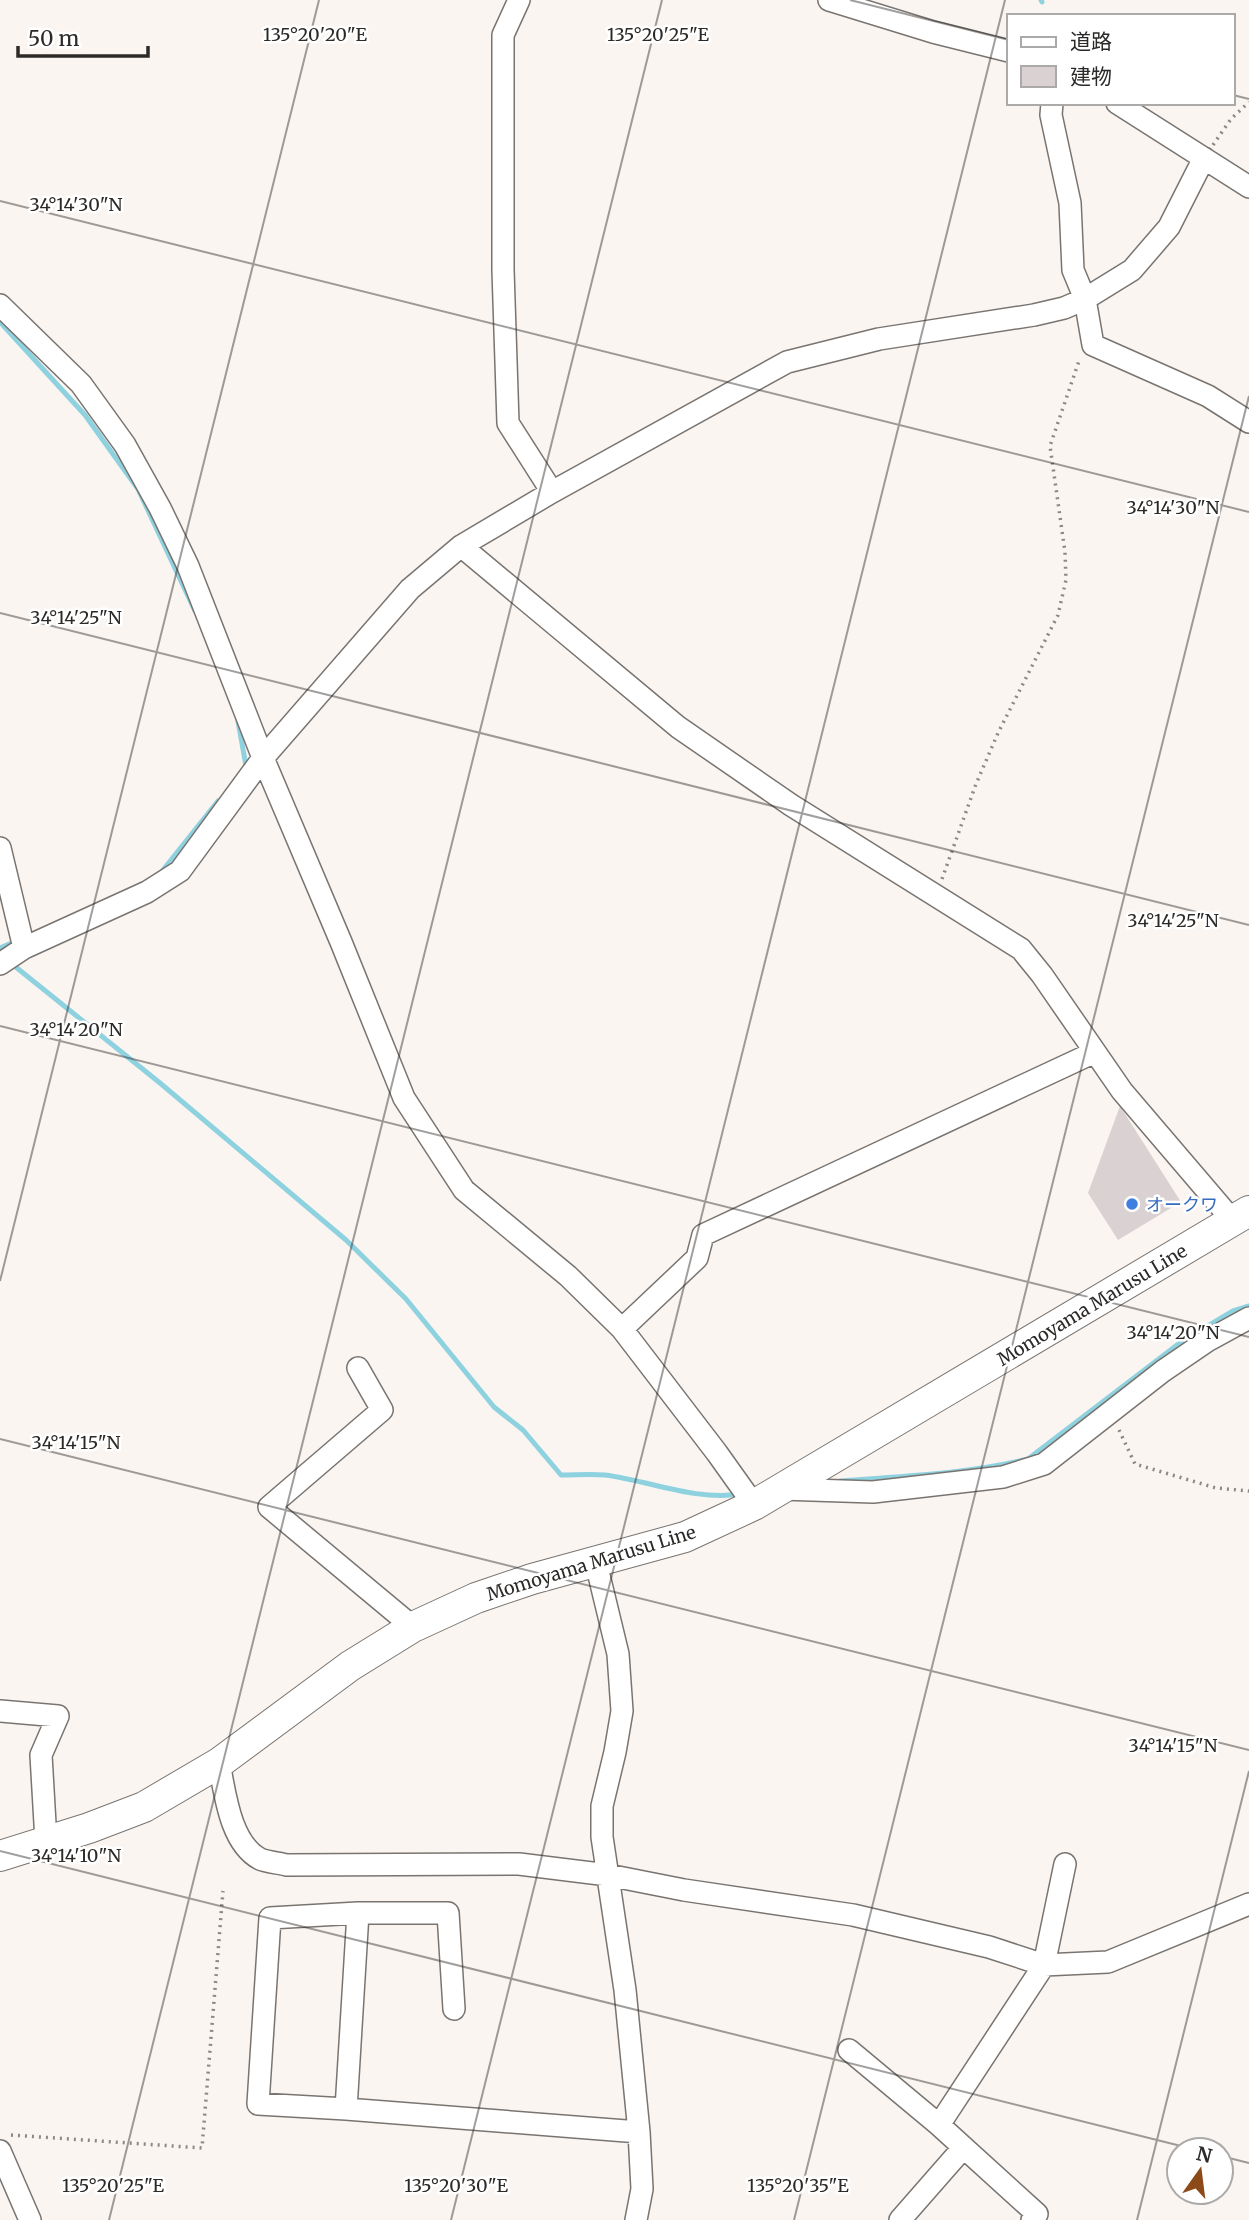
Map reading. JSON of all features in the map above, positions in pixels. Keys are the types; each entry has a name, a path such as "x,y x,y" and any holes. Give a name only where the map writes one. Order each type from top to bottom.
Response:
{"main road":[{"name":"Momoyama Marusu Line","path":"0,1856 144,1807 219,1763 350,1666 412,1627 476,1598 533,1579 685,1537 754,1505 1241,1216"}],"street":[{"path":"520,0 503,35 503,270 508,423 552,492"},
{"path":"829,0 933,32 1007,50"},
{"path":"1052,105 1051,115 1070,203 1073,270 1085,299 1093,345 1208,396 1249,422"},
{"path":"1120,105 1249,187"},
{"path":"0,964 24,948 147,892 180,871 263,758 410,589 461,546 552,492 787,362 879,339 1034,316 1085,299 1132,270 1169,227 1204,158"},
{"path":"0,304 81,384 125,445 160,508 188,566 263,758 404,1098 464,1189 568,1276 622,1329 754,1505"},
{"path":"461,546 678,727 791,805 1021,949 1122,1091 1241,1216"},
{"path":"0,848 24,948"},
{"path":"622,1329 697,1258 703,1235 1095,1052"},
{"path":"781,1489 873,1492 1003,1477 1044,1464 1207,1341 1249,1318"},
{"path":"358,1368 382,1410 269,1507 412,1627"},
{"path":"596,1563 618,1654 622,1711 601,1806 602,1837 625,1990 639,2132 642,2189 636,2220"},
{"path":"0,1711 58,1716 41,1755 46,1841"},
{"path":"219,1763 238,1837 259,1858 287,1865 519,1864 608,1875 684,1890 853,1914 989,1947 1044,1965 1108,1962 1249,1904"},
{"path":"939,2125 1044,1965 1065,1864"},
{"path":"454,2009 448,1913 358,1913 270,1918 257,2104 639,2132"},
{"path":"346,2109 358,1913"},
{"path":"849,2050 939,2125 1037,2214 1032,2220"},
{"path":"900,2220 963,2148"},
{"path":"0,2151 30,2220"}],"path":[{"path":"1204,158 1231,119 1249,102"},
{"path":"936,896 975,784 1058,615 1066,580 1065,552 1050,446 1082,353 1093,345"},
{"path":"1112,1412 1135,1464 1216,1488 1249,1491"},
{"path":"0,2134 202,2148 223,1891"}],"building":[{"path":"1120,1106 1181,1202 1118,1240 1088,1193"}],"waterway":[{"path":"0,322 85,415 138,489 195,611"},
{"path":"238,721 246,766 244,769"},
{"path":"163,870 218,801"},
{"path":"0,948 16,941"},
{"path":"12,964 160,1083 346,1240 406,1299 494,1407 523,1430 561,1475 605,1475 706,1495 741,1494"},
{"path":"840,1481 958,1471 1028,1459 1181,1342 1233,1311 1249,1306"}],"place":[{"name":"オークワ","path":"1132,1204"}]}
